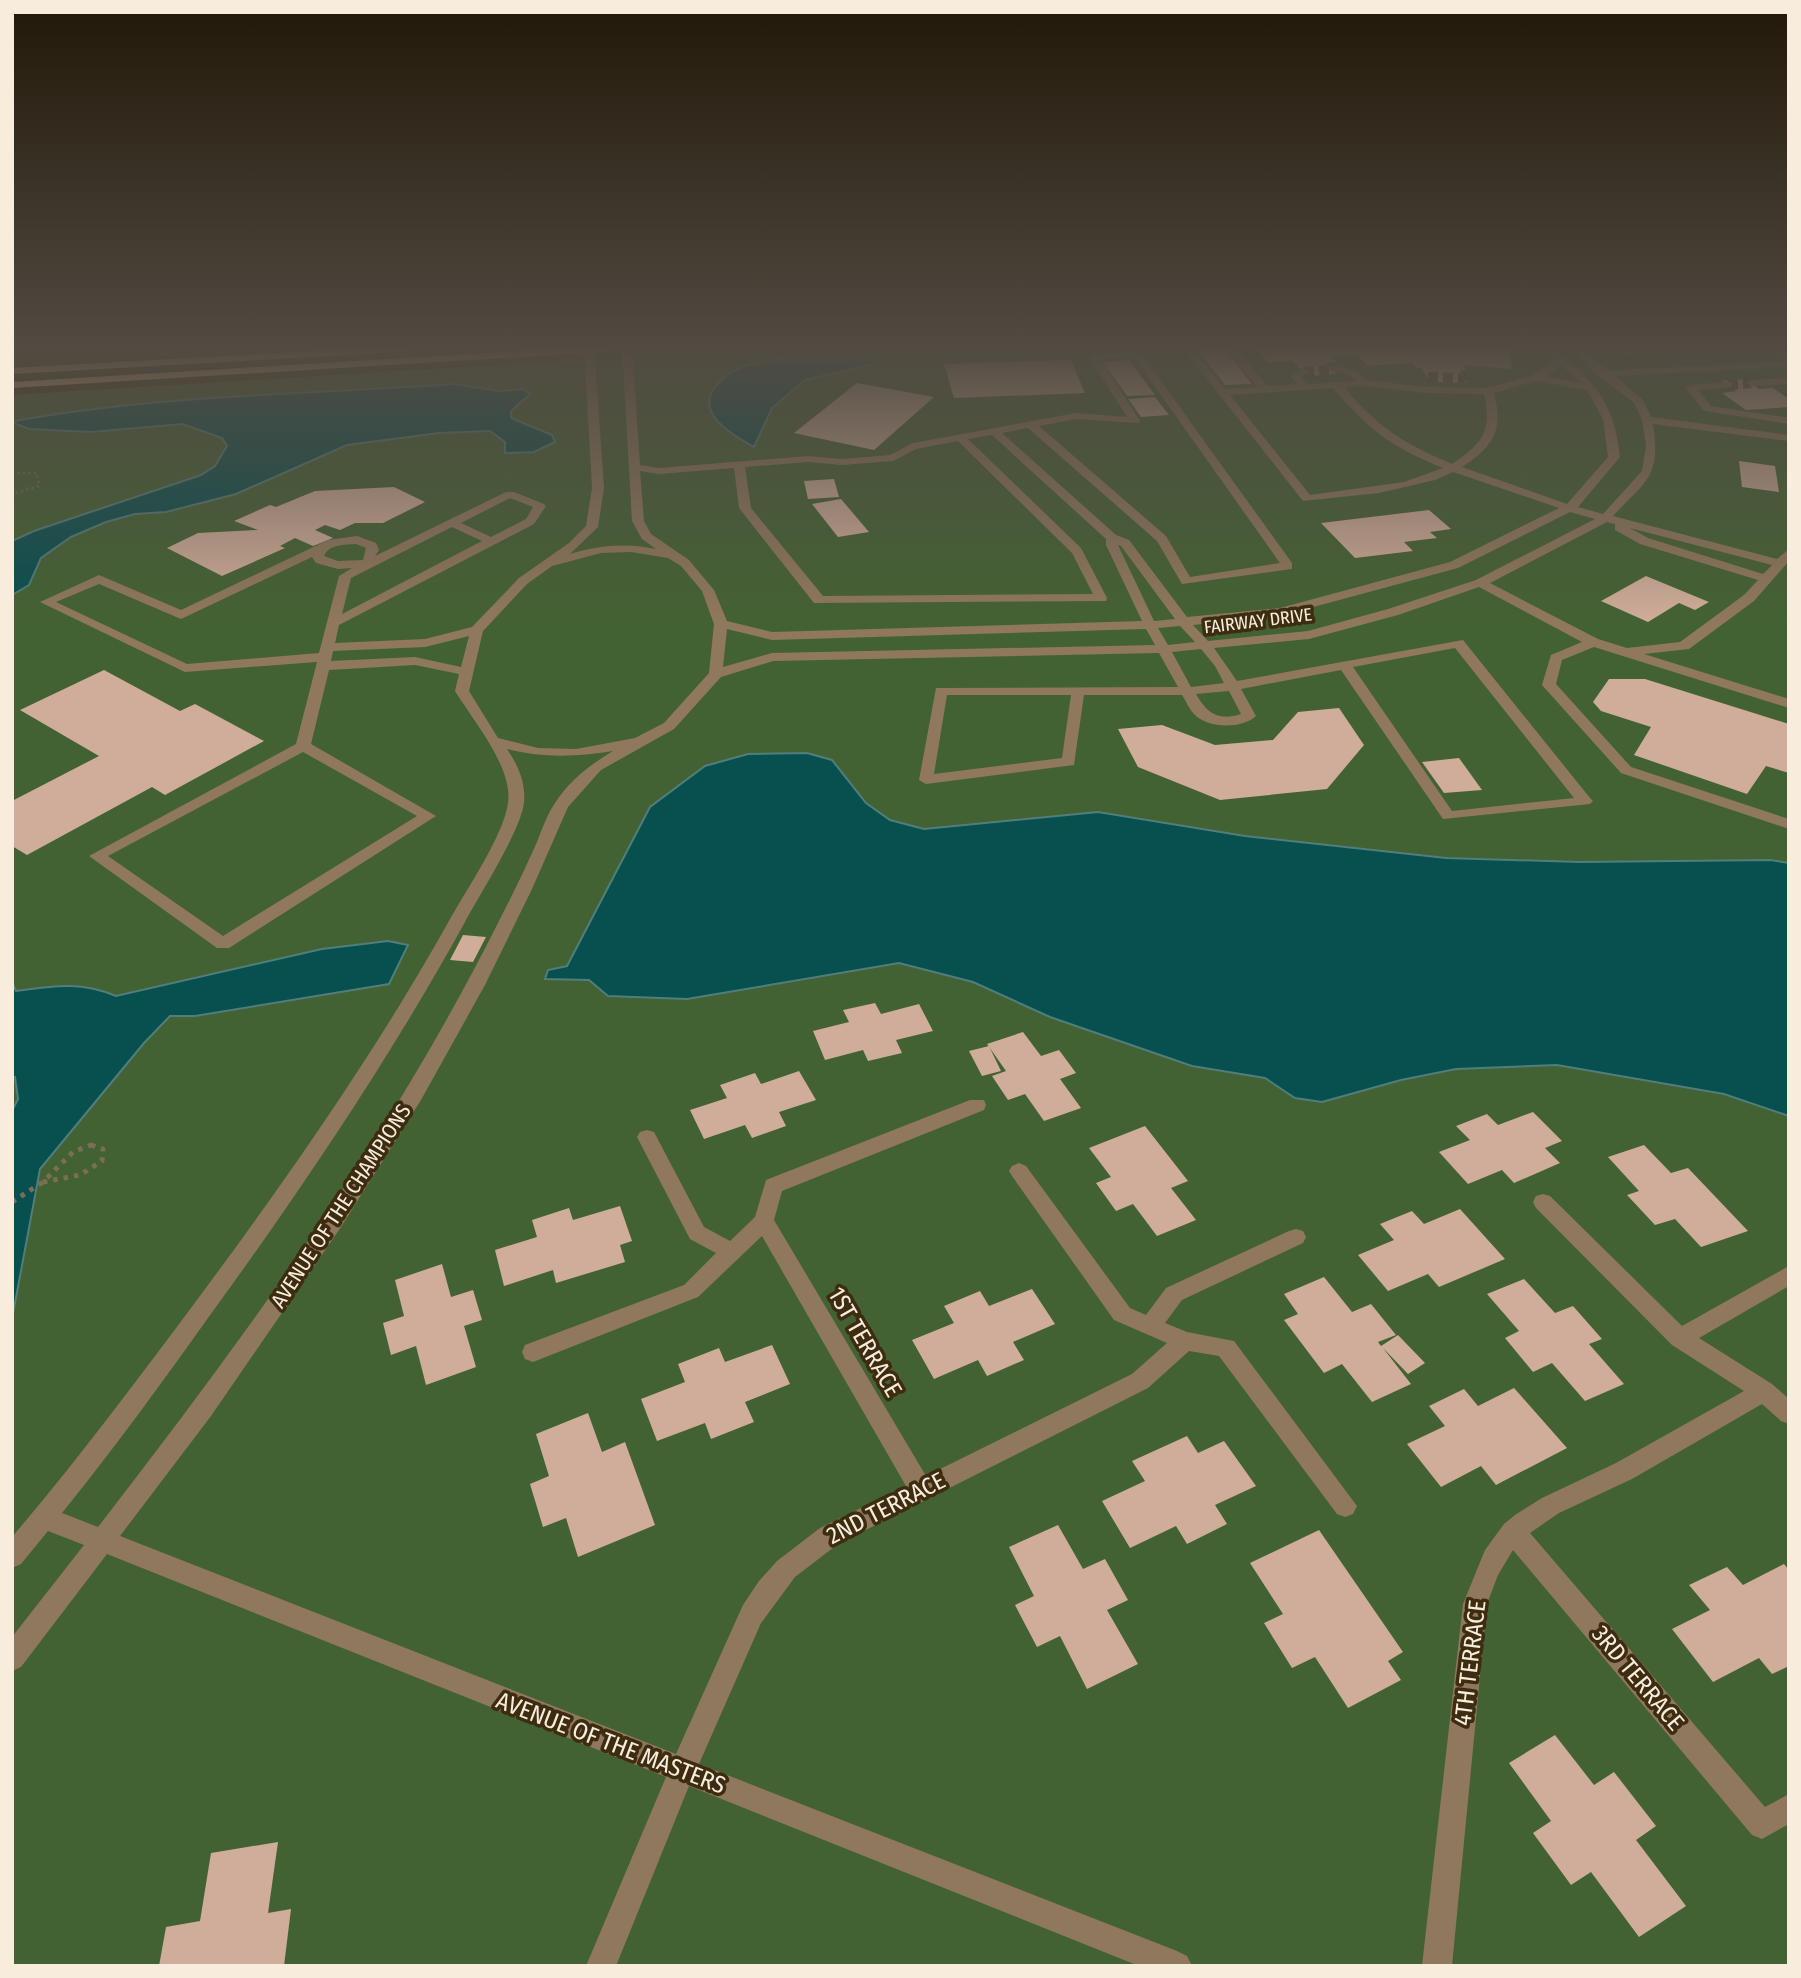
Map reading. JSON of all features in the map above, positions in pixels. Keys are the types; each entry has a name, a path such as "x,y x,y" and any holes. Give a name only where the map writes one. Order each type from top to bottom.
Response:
{"street":[{"path":"12,1556 45,1518 287,1194 369,1072 434,965 484,872 516,805 512,764 493,741 462,691 477,630 523,581 573,546 592,527 598,488 595,438"},
{"path":"493,741 538,752 576,753 639,742 669,726 716,674 721,624 708,590 685,563 646,536 638,521 632,438"},
{"path":"633,467 659,471 808,459 842,462 893,458 914,446 953,438"},
{"path":"739,464 745,508 819,600 1101,598 1077,551 961,438"},
{"path":"1002,438 1116,542 1221,664 1249,716 1218,722 1205,718 1198,711 1150,625 1116,542"},
{"path":"1046,438 1161,539 1186,580 1288,566 1197,438"},
{"path":"1259,438 1307,499 1388,488 1452,467 1463,462 1488,438"},
{"path":"1394,438 1452,467 1604,519 1784,558 1743,603 1684,646 1624,652"},
{"name":"FAIRWAY DRIVE","path":"721,624 772,636 1150,625 1280,612 1454,565 1569,508 1578,501 1614,457 1613,438"},
{"name":"FAIRWAY DRIVE","path":"716,674 772,657 1165,649 1309,635 1393,612 1480,583 1604,519 1648,472 1650,438"},
{"path":"303,746 428,816 223,944 97,856 303,746 332,624 345,576 510,494 540,506 530,521 332,624"},
{"path":"1604,519 1644,541 1766,579"},
{"path":"452,523 491,541"},
{"path":"370,563 369,556 373,550 368,542 351,540 327,545 181,615 99,579 46,601 185,668 324,657 425,643 477,630"},
{"path":"327,545 318,556 325,563 370,563"},
{"path":"546,564 601,549 631,548 672,555"},
{"path":"1480,583 1593,642 1789,704"},
{"path":"1593,642 1556,658 1549,685 1626,770 1789,824"},
{"path":"1078,691 1069,762 926,779 941,691 1078,691 1189,691 1235,686 1458,643 1585,801 1448,816 1345,665"},
{"path":"324,657 415,661 467,672"},
{"name":"AVENUE OF THE CHAMPIONS","path":"12,1658 203,1409 334,1222 414,1095 476,985 524,889 561,806 596,767 639,742"},
{"path":"533,1352 691,1291 764,1221 773,1186 977,1105"},
{"path":"646,1136 697,1233 732,1252"},
{"path":"1018,1171 1122,1314 1185,1341 1226,1348 1345,1506"},
{"path":"1543,1202 1680,1338 1764,1391 1789,1414"},
{"name":"1ST TERRACE","path":"764,1221 921,1489"},
{"path":"1150,1326 1174,1294 1296,1237"},
{"path":"1680,1338 1789,1275"},
{"name":"2ND TERRACE","path":"601,1966 682,1771 752,1614 768,1590 796,1560 829,1536 1140,1381 1185,1341"},
{"name":"4TH TERRACE","path":"1437,1966 1475,1604 1483,1577 1496,1552 1513,1532 1542,1511 1624,1471 1764,1391"},
{"name":"AVENUE OF THE MASTERS","path":"45,1518 1177,1966"},
{"name":"3RD TERRACE","path":"1513,1532 1762,1825 1789,1808"}],"path":[{"path":"12,473 37,472 39,486 12,494"},
{"path":"12,1202 43,1182 73,1152 91,1145 103,1149 102,1161 80,1175 43,1182"}],"green space":[{"path":"12,438 1789,438 1789,1966 12,1966"}],"water":[{"path":"222,438 398,438 347,445 236,494 166,512 135,514 106,522 71,537 41,558 29,585 12,595 12,541 34,531 201,475 215,466 227,446"},
{"path":"500,438 553,438 555,442 534,452 505,453 505,442"},
{"path":"739,438 758,438 754,447"},
{"path":"807,753 832,760 866,803 890,820 924,829 1098,812 1245,836 1446,858 1580,862 1770,860 1789,863 1789,1116 1724,1094 1557,1065 1456,1069 1401,1080 1322,1102 1295,1098 1265,1078 1192,1066 1050,1017 973,982 899,963 687,999 608,996 589,980 545,979 548,970 567,966 650,807 705,766 748,754"},
{"path":"388,941 408,945 389,984 195,1016 170,1016 144,1043 40,1169 12,1319 12,1111 18,1099 15,1077 12,1076 12,982 16,991 55,986 79,987 116,996 322,949"}],"building":[{"path":"819,438 887,438 874,450"},
{"path":"1739,461 1775,466 1779,492 1742,487"},
{"path":"834,479 839,497 808,499 804,481"},
{"path":"394,487 425,502 383,523 355,523 340,530 325,525 315,530 333,538 313,546 295,538 280,546 285,548 222,576 167,548 198,533 258,530 234,521 270,505 276,507 315,491"},
{"path":"841,499 869,532 838,537 812,504"},
{"path":"1429,510 1451,529 1430,532 1437,538 1404,542 1413,551 1355,558 1321,523"},
{"path":"1646,576 1709,602 1695,610 1679,603 1648,622 1601,601"},
{"path":"104,670 180,711 195,704 264,741 165,795 152,787 27,855 12,846 12,801 99,756 20,710"},
{"path":"1609,679 1645,679 1789,724 1789,773 1766,766 1747,794 1634,755 1651,727 1601,711 1593,702"},
{"path":"1339,708 1364,745 1327,789 1220,800 1138,767 1118,729 1162,725 1215,745 1273,740 1298,712"},
{"path":"1459,758 1482,790 1444,793 1422,762"},
{"path":"463,935 486,937 473,962 450,960"},
{"path":"875,1003 881,1014 919,1004 933,1031 896,1040 902,1053 868,1061 863,1050 825,1060 813,1031 849,1022 843,1010"},
{"path":"1023,1032 1041,1056 1059,1050 1076,1073 1060,1079 1081,1108 1044,1121 1025,1094 1008,1100 992,1076 1006,1071 987,1044"},
{"path":"989,1046 1001,1071 982,1076 969,1051"},
{"path":"799,1071 816,1100 779,1112 786,1126 752,1138 745,1125 704,1139 690,1110 727,1098 720,1085 755,1073 761,1084"},
{"path":"1533,1112 1562,1141 1545,1148 1560,1163 1514,1183 1502,1170 1468,1184 1439,1152 1470,1140 1456,1126 1487,1114 1498,1125"},
{"path":"1145,1126 1188,1181 1171,1188 1196,1220 1157,1236 1133,1204 1116,1211 1096,1183 1111,1177 1089,1148"},
{"path":"1644,1145 1671,1173 1688,1168 1748,1231 1701,1247 1675,1219 1655,1225 1627,1195 1639,1191 1608,1157"},
{"path":"620,1206 632,1241 620,1245 625,1262 556,1283 553,1270 504,1286 495,1250 537,1237 532,1220 569,1208 573,1220"},
{"path":"1460,1209 1505,1259 1439,1287 1428,1274 1388,1291 1358,1255 1394,1240 1380,1224 1412,1211 1424,1224"},
{"path":"442,1264 451,1297 473,1290 482,1320 464,1326 476,1367 426,1385 416,1346 391,1355 383,1323 404,1316 395,1280"},
{"path":"1324,1277 1352,1312 1371,1304 1396,1335 1378,1342 1381,1346 1398,1335 1425,1363 1408,1374 1383,1348 1411,1384 1372,1402 1342,1364 1324,1373 1284,1320 1298,1314 1284,1294"},
{"path":"1524,1279 1555,1313 1573,1306 1602,1339 1589,1344 1624,1384 1585,1401 1552,1363 1533,1372 1505,1338 1519,1331 1487,1294"},
{"path":"1032,1289 1055,1324 1013,1342 1024,1360 987,1376 978,1360 934,1379 912,1340 954,1323 944,1306 980,1291 989,1306"},
{"path":"772,1345 790,1384 745,1402 754,1422 711,1439 705,1423 657,1441 641,1399 685,1382 678,1364 719,1348 725,1362"},
{"path":"1514,1388 1567,1448 1496,1485 1481,1466 1441,1487 1407,1444 1445,1426 1429,1406 1464,1389 1478,1406"},
{"path":"588,1413 602,1452 625,1442 655,1525 578,1557 566,1518 543,1527 530,1484 549,1476 536,1434"},
{"path":"1187,1436 1198,1453 1224,1441 1256,1486 1215,1505 1227,1524 1187,1544 1176,1526 1130,1548 1102,1501 1145,1481 1132,1461"},
{"path":"1058,1525 1083,1569 1105,1559 1128,1600 1107,1610 1138,1664 1087,1689 1060,1636 1037,1647 1015,1605 1034,1596 1009,1547"},
{"path":"1319,1530 1403,1652 1388,1661 1401,1680 1348,1708 1315,1657 1292,1668 1264,1623 1283,1614 1250,1563"},
{"path":"1784,1564 1789,1570 1789,1666 1772,1674 1759,1658 1713,1682 1672,1629 1710,1610 1689,1585 1727,1567 1743,1585"},
{"path":"1555,1735 1594,1785 1614,1772 1656,1826 1636,1840 1686,1906 1639,1937 1591,1872 1571,1885 1533,1833 1551,1821 1509,1763"},
{"path":"278,1842 268,1913 291,1909 284,1966 159,1966 166,1927 200,1921 211,1853"}]}
